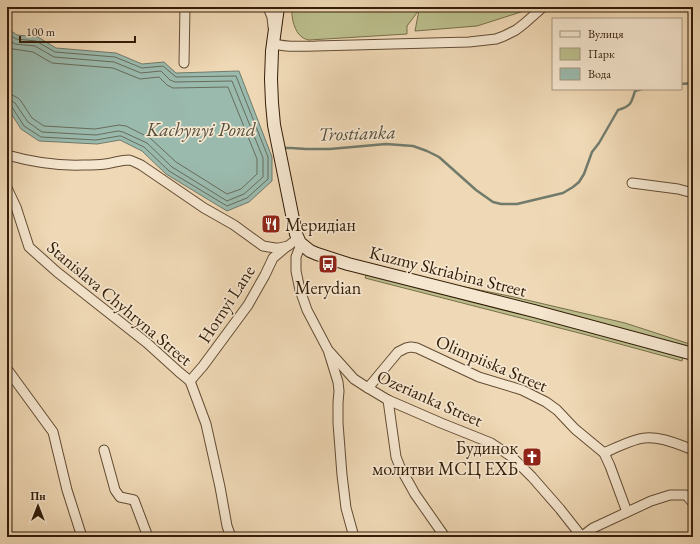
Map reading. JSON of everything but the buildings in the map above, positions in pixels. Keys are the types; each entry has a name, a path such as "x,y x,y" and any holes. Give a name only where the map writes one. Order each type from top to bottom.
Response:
{"main road":[{"path":"278,7 273,43 271,79 273,111 295,243"},
{"name":"Kuzmy Skriabina Street","path":"295,243 317,254 348,264 534,311 693,354"}],"street":[{"path":"184,63 185,7"},
{"path":"269,7 273,17 275,31"},
{"path":"273,43 276,45 290,46 316,46 469,42 504,36 516,30 543,7"},
{"path":"7,155 49,164 65,165 104,164 131,160 141,164 204,208 234,225 263,246 274,248 295,243"},
{"path":"632,183 678,189 693,193"},
{"name":"Stanislava Chyhryna Street","path":"7,188 16,207 29,247 57,272 148,343 178,372 190,381 206,424 230,537"},
{"name":"Ozerianka Street","path":"295,243 296,271 300,290 307,310 328,350 354,379 388,400 491,443 512,457 560,509 581,537"},
{"name":"Hornyi Lane","path":"190,381 208,360 248,305 273,258 295,243"},
{"name":"Olimpiiska Street","path":"368,388 398,352 411,347 417,348 479,377 522,390 537,397 557,410 575,429 604,453 626,512"},
{"path":"328,350 340,391 338,403 338,423 342,475 346,508 354,537"},
{"path":"7,370 53,432 67,490 82,537"},
{"path":"388,400 396,457 400,467 415,494 445,537"},
{"path":"604,453 640,439 648,438 664,440 693,450"},
{"path":"104,450 115,490 120,497 134,500 148,537"},
{"path":"581,537 593,528 626,512 651,501 670,495 686,495 693,503"}],"green space":[{"path":"292,7 527,7 524,11 477,26 415,31 419,10 407,26 407,34 309,40 300,36 297,32 292,17"},
{"path":"367,272 684,354 682,361 365,278"},
{"path":"460,286 625,323 693,345 693,349"}],"water":[{"name":"Kachynyi Pond","path":"7,28 17,35 38,37 56,48 116,53 142,64 164,62 176,73 239,71 272,157 272,181 249,202 227,211 166,174 142,151 120,140 97,144 39,141 21,129 7,107"}],"waterway":[{"name":"Trostianka","path":"682,84 693,83"},
{"name":"Trostianka","path":"284,148 330,149 386,144 413,146 439,157 476,190 493,202 501,204 517,204 563,193 579,182 584,174 592,152 599,143 618,110 628,106 635,91 638,90"}],"place":[{"name":"Меридіан","path":"271,224"},
{"name":"Merydian","path":"328,264"},
{"name":"Будинок молитви МСЦ ЕХБ","path":"532,457"}]}
